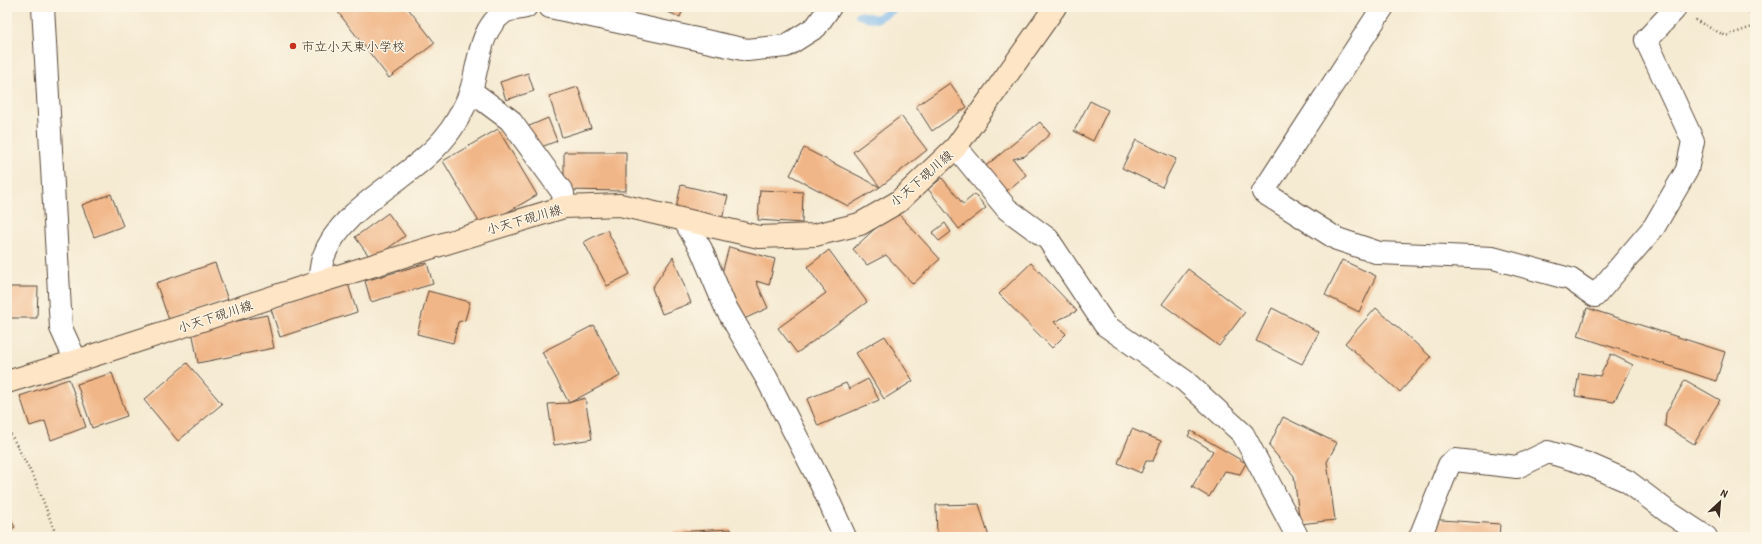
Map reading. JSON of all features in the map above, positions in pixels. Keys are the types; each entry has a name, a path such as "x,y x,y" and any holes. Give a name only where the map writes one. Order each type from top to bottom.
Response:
{"main road":[{"name":"小天下硯川線","path":"7,382 76,362 319,282 564,206 620,205 759,237 814,235 860,224 898,202 956,147 1055,7"}],"street":[{"path":"44,7 61,328 76,362"},
{"path":"319,282 323,258 335,234 350,217 433,152 452,128 471,91 478,58 490,27 503,13 526,7"},
{"path":"550,7 599,12 747,50 786,46 816,27 830,7"},
{"path":"1382,7 1263,192 1337,240 1379,253 1493,258 1570,279 1595,296 1654,227 1687,170 1693,141 1646,40 1674,10"},
{"path":"471,91 510,120 563,193 564,206"},
{"path":"956,147 1007,209 1048,239 1105,325 1185,381 1243,434 1296,534 1295,537"},
{"path":"684,220 701,249 725,306 768,379 824,488 845,537"},
{"path":"1420,537 1449,465 1455,460 1517,467 1548,452 1588,464 1627,481 1668,512 1706,537"}],"path":[{"path":"1744,7 1755,18"},
{"path":"1674,10 1726,36 1755,26"},
{"path":"7,427 35,480 57,537"}],"building":[{"path":"334,7 407,7 435,43 389,78"},
{"path":"655,7 684,7 680,17"},
{"path":"528,73 534,91 506,100 500,82"},
{"path":"950,83 967,107 932,131 916,106"},
{"path":"578,87 591,128 562,137 549,96"},
{"path":"1090,101 1108,110 1093,141 1074,131"},
{"path":"901,116 927,150 880,187 853,152"},
{"path":"548,118 557,141 536,149 527,127"},
{"path":"1040,122 1050,134 1025,156 1013,159 1026,175 1003,194 982,169"},
{"path":"498,129 537,195 482,227 443,161"},
{"path":"1136,140 1176,159 1162,187 1122,168"},
{"path":"804,148 880,187 848,206 790,175"},
{"path":"564,152 626,152 626,191 564,190"},
{"path":"942,178 963,204 975,194 986,208 959,229 928,189"},
{"path":"681,185 728,196 722,219 676,208"},
{"path":"760,190 803,192 802,223 758,220"},
{"path":"111,194 123,226 94,237 82,205"},
{"path":"895,210 940,259 913,284 886,255 867,265 853,249"},
{"path":"388,213 405,236 372,260 355,237"},
{"path":"945,223 951,232 939,241 932,233"},
{"path":"607,230 630,274 607,286 584,242"},
{"path":"729,247 775,259 769,285 756,281 768,308 744,319 722,273"},
{"path":"829,250 867,302 797,353 778,328 826,293 807,267"},
{"path":"673,257 691,303 662,314 652,288"},
{"path":"1342,260 1376,276 1359,312 1325,295"},
{"path":"215,263 228,300 169,320 156,283"},
{"path":"427,263 433,284 371,302 365,281"},
{"path":"1031,263 1077,311 1054,322 1066,334 1052,348 999,294"},
{"path":"1188,269 1245,312 1219,346 1162,304"},
{"path":"348,284 357,312 280,337 271,309"},
{"path":"7,287 38,287 37,318 7,318"},
{"path":"428,291 470,302 465,320 458,322 453,343 417,334"},
{"path":"1272,308 1319,332 1302,364 1256,341"},
{"path":"1376,308 1431,357 1400,392 1345,343"},
{"path":"1587,308 1725,352 1716,381 1578,336"},
{"path":"267,315 274,348 198,363 192,330"},
{"path":"594,325 620,376 569,403 542,352"},
{"path":"885,336 913,381 884,399 856,353"},
{"path":"1611,354 1633,365 1614,402 1575,396 1579,373 1600,376"},
{"path":"187,363 222,404 178,441 144,400"},
{"path":"112,373 127,416 92,428 77,384"},
{"path":"69,379 86,427 51,440 45,421 30,426 20,396"},
{"path":"868,379 879,400 818,426 807,399 846,383 849,389"},
{"path":"1685,380 1720,400 1694,444 1665,426 1666,413"},
{"path":"585,398 592,439 554,445 548,404 568,403"},
{"path":"1283,417 1337,443 1327,462 1335,520 1300,524 1294,476 1269,446"},
{"path":"1132,429 1161,441 1153,461 1146,461 1141,473 1118,463"},
{"path":"1191,431 1246,463 1240,474 1225,471 1209,497 1192,487 1213,451 1188,436"},
{"path":"979,504 989,537 937,537 936,505"},
{"path":"7,513 15,527 7,532"},
{"path":"1427,519 1500,524 1499,537 1426,537"},
{"path":"731,529 732,537 673,537 673,532"}],"waterway":[{"path":"859,15 876,19 898,7"}],"place":[{"name":"市立小天東小学校","path":"293,46"}]}
